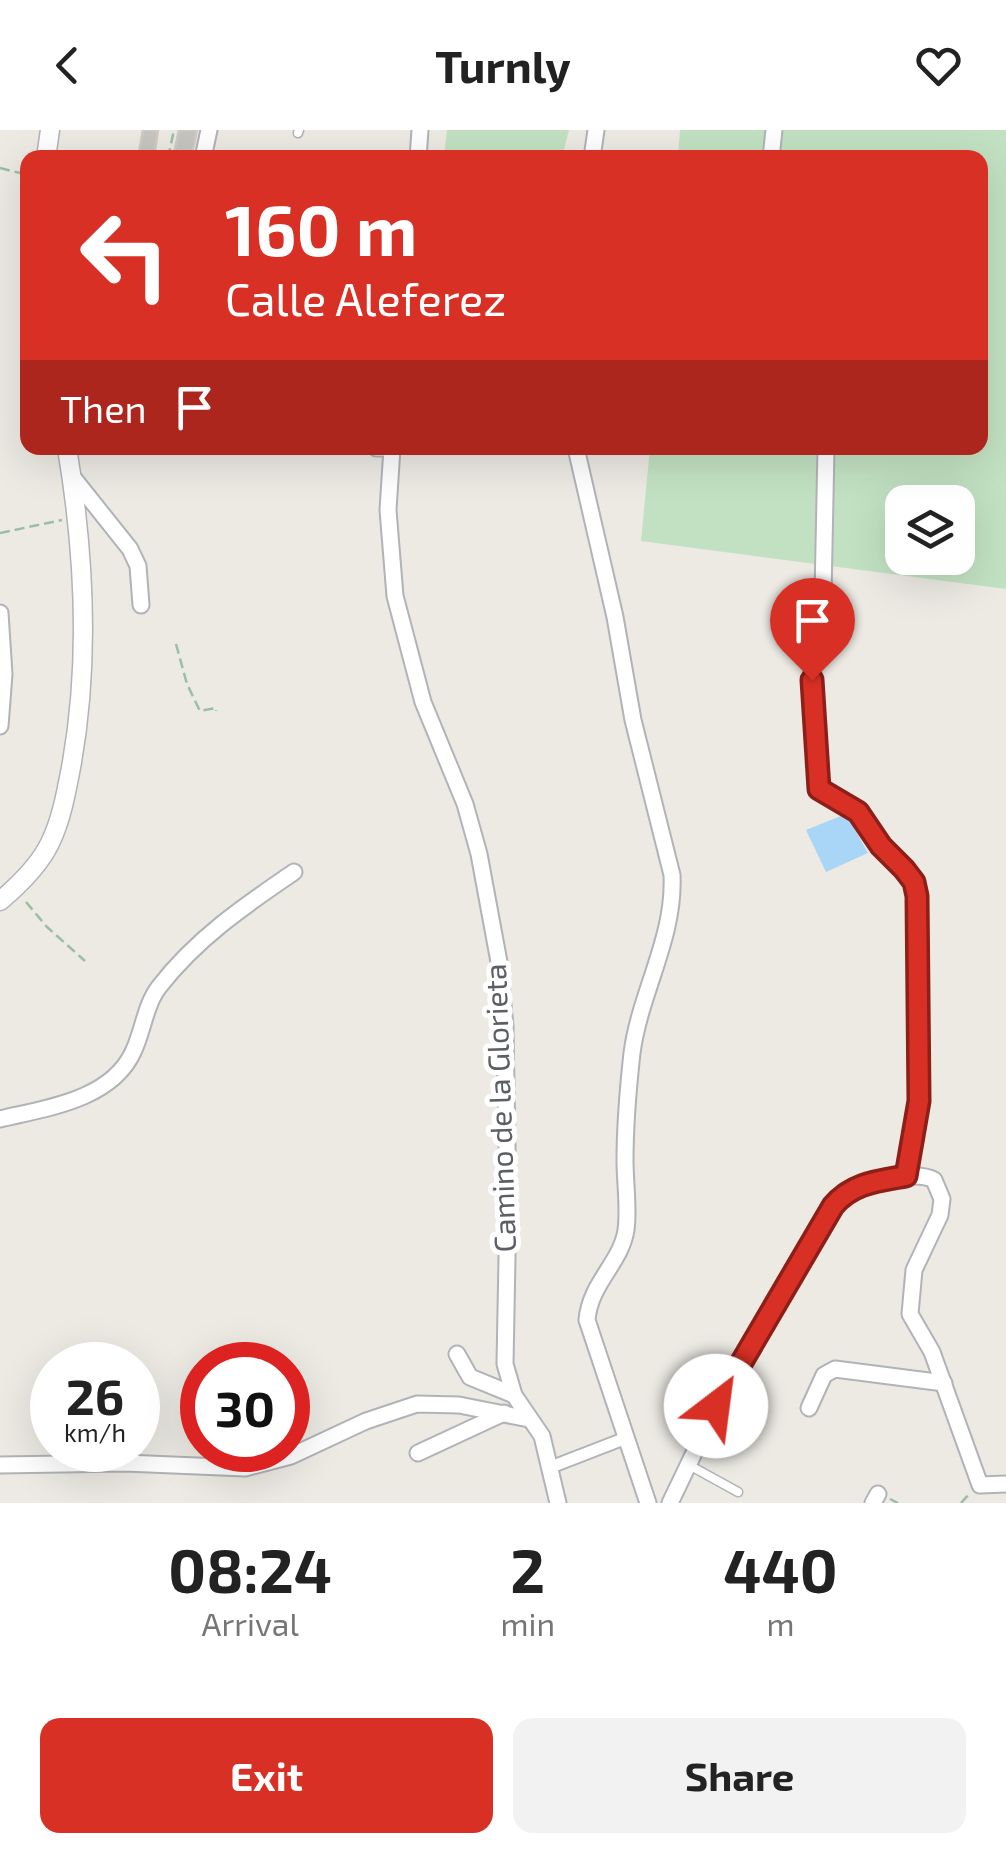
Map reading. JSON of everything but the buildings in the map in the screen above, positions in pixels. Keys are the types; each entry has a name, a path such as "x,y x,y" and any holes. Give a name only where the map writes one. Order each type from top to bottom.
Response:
{"street":[{"path":"7,895 50,843 66,793 80,716 84,653 67,455"},
{"name":"Camino de la Glorieta","path":"392,455 388,510 396,596 423,702 464,804 479,854 499,962 508,1204 504,1364 514,1394 542,1436 558,1503"},
{"path":"578,455 615,616 633,720 659,812 674,901 634,1043 625,1151 626,1231 588,1305 586,1320 648,1503"},
{"path":"826,455 823,595 812,680 816,768 819,789 858,812 881,846 914,882 919,1101 906,1176"},
{"path":"71,474 130,549 138,566 141,604"},
{"path":"0,614 4,674 0,726"},
{"path":"0,1120 73,1100 109,1084 132,1056 152,998 162,984 232,913 294,872"},
{"path":"670,1503 716,1406 833,1206 846,1191 906,1176 926,1175 934,1180 942,1199 934,1229 914,1270 910,1314 932,1352 980,1485 1006,1484"},
{"path":"457,1354 470,1378 514,1394"},
{"path":"810,1408 824,1375 835,1369 944,1382"},
{"path":"0,1465 106,1462 245,1468 291,1456 417,1404 459,1405 529,1419"},
{"path":"418,1453 504,1413"},
{"path":"551,1467 626,1438"}],"lane":[{"path":"689,1465 738,1492"}],"path":[{"path":"0,533 74,518"},
{"path":"176,644 187,684 200,711 216,708 216,712"},
{"path":"7,895 84,961"}],"green space":[{"path":"447,130 569,130 564,150 445,150"},
{"path":"680,130 1006,130 1006,589 900,575 975,575 975,485 885,485 885,573 641,541 649,455 988,455 988,150 679,150"}],"water":[{"path":"846,814 868,853 826,872 806,830"}],"route":[{"path":"716,1406 833,1206 846,1191 906,1176 919,1101 918,924 914,882 881,846 858,812 819,789 812,680"}]}
